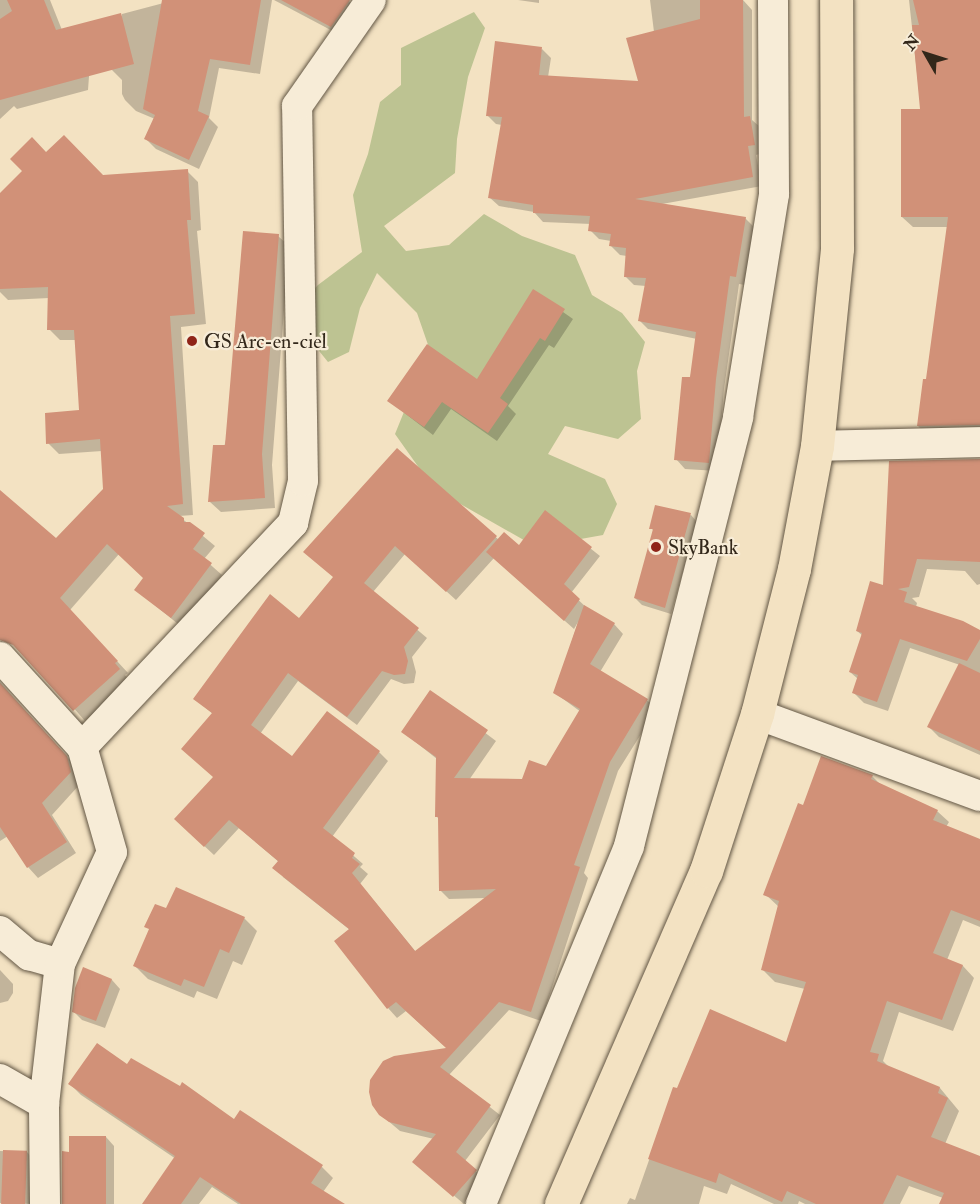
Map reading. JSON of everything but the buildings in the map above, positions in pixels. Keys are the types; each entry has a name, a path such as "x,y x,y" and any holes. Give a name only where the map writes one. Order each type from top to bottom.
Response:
{"main road":[{"path":"561,1204 706,872 757,714 794,569 817,446 837,248 836,0"}],"street":[{"path":"82,747 293,524 303,481 297,106 371,0"},
{"path":"481,1204 629,846 738,417 774,195 773,0"},
{"path":"817,446 980,442"},
{"path":"0,657 82,747 111,852 60,964 44,1104 45,1204"},
{"path":"757,714 980,796"},
{"path":"0,931 29,955 60,964"},
{"path":"0,1080 44,1104"}],"green space":[{"path":"474,12 485,28 468,77 457,139 455,173 384,226 406,251 449,245 484,214 522,236 575,255 592,295 622,313 645,342 637,371 641,419 618,439 565,426 548,454 605,479 617,504 603,535 536,547 434,489 395,434 408,402 434,362 417,313 377,273 360,308 349,352 328,362 290,315 318,285 362,252 353,195 368,154 380,102 401,85 401,48"}],"place":[{"name":"GS Arc-en-ciel","path":"192,341"},
{"name":"SkyBank","path":"656,547"}]}
